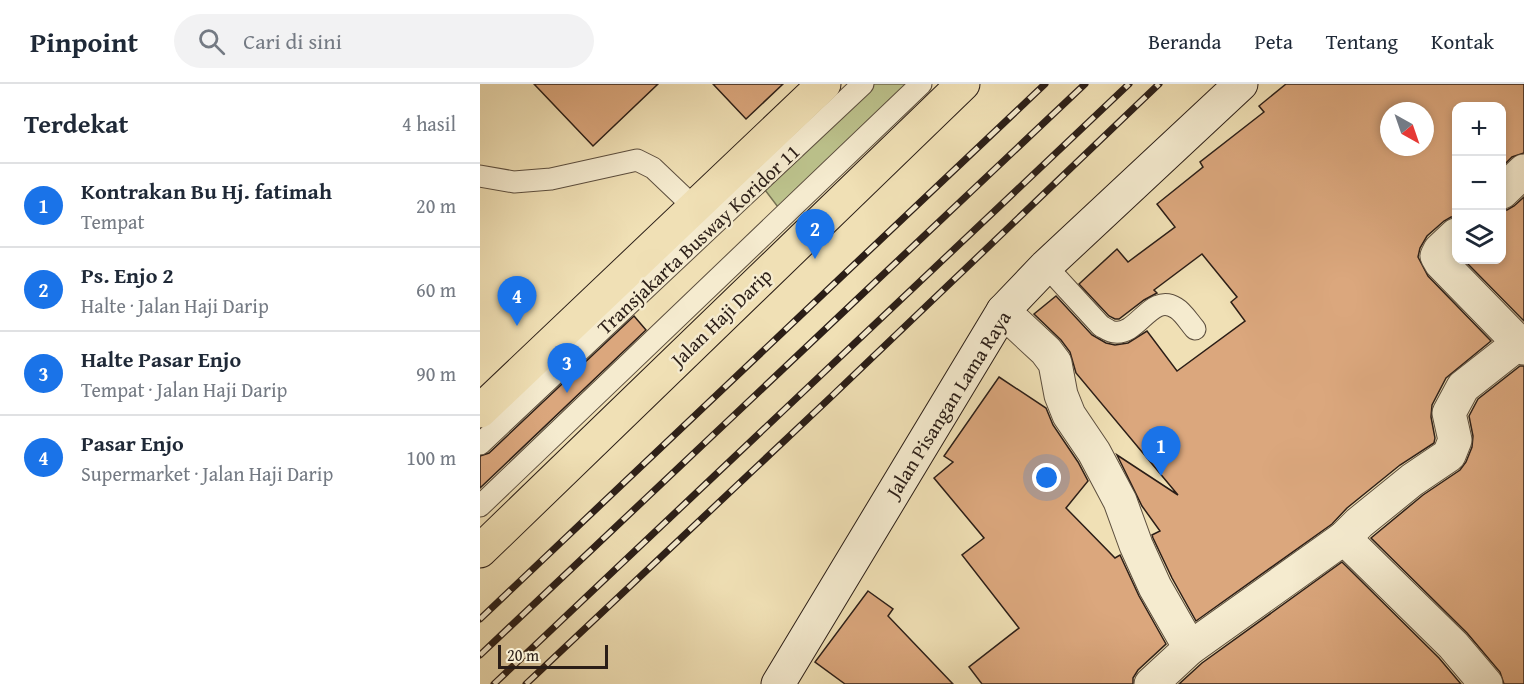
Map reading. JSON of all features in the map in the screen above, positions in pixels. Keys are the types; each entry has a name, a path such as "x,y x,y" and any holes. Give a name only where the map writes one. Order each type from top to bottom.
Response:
{"main road":[{"path":"480,411 824,84"},
{"name":"Jalan Haji Darip","path":"480,551 963,84"}],"street":[{"name":"Jalan Pisangan Lama Raya","path":"778,684 1003,311 1047,266 1241,84"},
{"path":"1506,188 1524,171"},
{"path":"1151,684 1190,648 1344,538 1412,480 1449,455 1455,440 1449,413 1463,387 1522,345 1441,263 1437,256 1452,239"},
{"path":"1003,311 1046,351 1055,363 1061,395 1069,415 1094,452 1120,501 1155,587 1190,648"},
{"path":"1344,538 1453,645 1486,684"}],"lane":[{"name":"Transjakarta Busway Koridor 11","path":"480,444 863,84"},
{"name":"Transjakarta Busway Koridor 11","path":"480,506 921,84"},
{"path":"480,176 514,182 551,179 637,160 653,168 695,208"},
{"path":"1047,266 1101,326 1113,333 1124,332 1157,306 1168,304 1177,308 1195,329"}],"green space":[{"path":"863,84 921,84 784,215 759,182"}],"building":[{"path":"534,84 658,84 593,146"},
{"path":"713,84 783,84 746,119"},
{"path":"1286,84 1524,84 1524,153 1512,157 1506,163 1506,102 1452,102 1452,217 1427,236 1418,257 1428,276 1491,341 1446,378 1432,405 1434,443 1400,465 1347,508 1332,524 1196,621 1153,538 1152,535 1160,531 1142,506 1117,455 1178,495 1076,373 1070,352 1061,340 1034,314 1056,296 1092,335 1106,343 1115,345 1128,343 1147,331 1177,371 1245,321 1231,302 1237,297 1202,254 1154,290 1157,293 1119,319 1109,316 1079,284 1117,249 1128,262 1175,227 1157,204 1203,167 1200,162 1264,112 1259,106"},
{"path":"1524,197 1524,321 1468,264 1506,264 1506,210"},
{"path":"634,316 646,330 480,488 480,456 489,453"},
{"path":"1520,366 1524,366 1524,684 1504,684 1500,672 1467,633 1371,538 1423,495 1460,470 1472,447 1473,436 1469,416 1478,399"},
{"path":"999,377 1046,408 1053,425 1088,481 1066,508 1115,558 1120,555 1139,596 1166,644 1138,670 1133,678 1133,684 982,684 969,667 1019,628 962,555 984,538 934,478 953,462 944,456"},
{"path":"1342,562 1439,658 1461,684 1179,684 1202,663"},
{"path":"868,591 893,609 888,616 953,684 845,684 815,662"}],"railway":[{"path":"480,619 1045,84"},
{"path":"480,655 1085,84"},
{"path":"494,684 1129,84"},
{"path":"526,684 1159,84"}],"place":[{"name":"Ps. Enjo 2","path":"815,259"},
{"name":"Pasar Enjo","path":"517,326"},
{"name":"Halte Pasar Enjo","path":"567,393"},
{"name":"Kontrakan Bu Hj. fatimah","path":"1161,476"}]}
